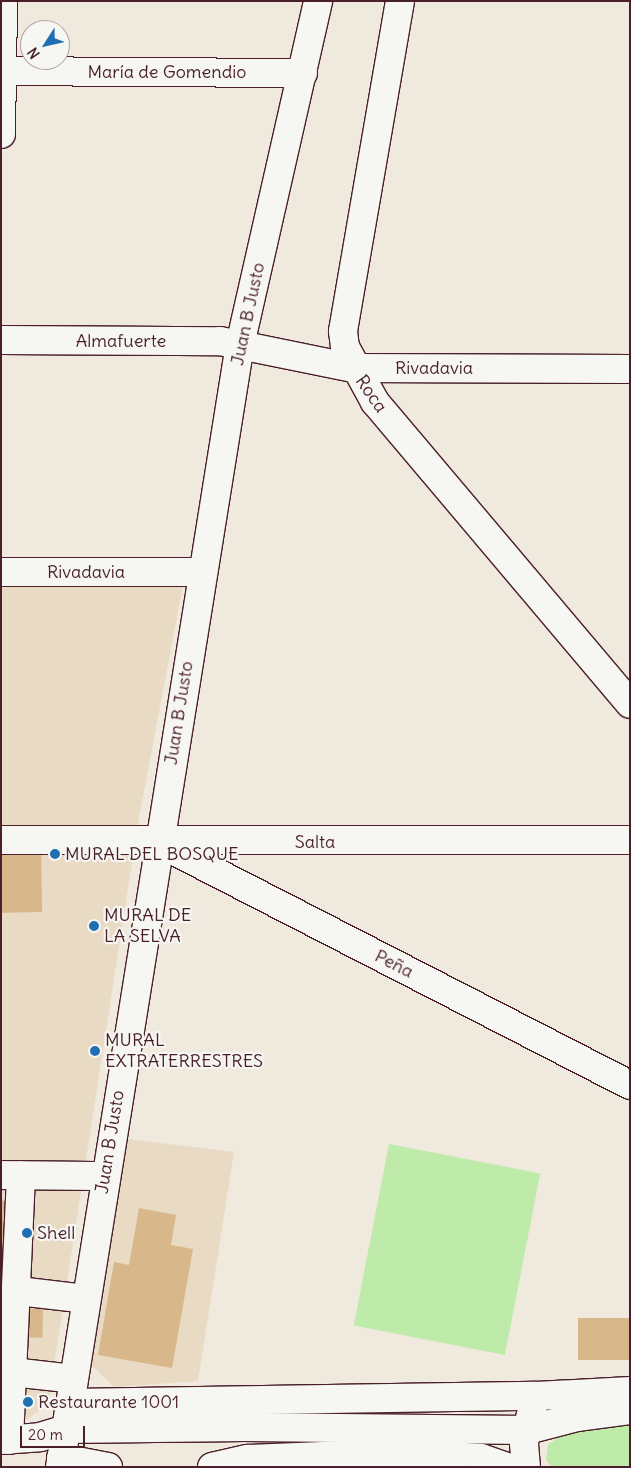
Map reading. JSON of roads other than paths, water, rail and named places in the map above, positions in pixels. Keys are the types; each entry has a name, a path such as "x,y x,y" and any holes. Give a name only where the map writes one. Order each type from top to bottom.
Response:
{"street":[{"path":"1,134 3,1"},
{"name":"Juan B Justo","path":"60,1462 158,842 240,345 318,1"},
{"name":"Roca","path":"400,1 342,331 353,368 374,402 630,704"},
{"name":"María de Gomendio","path":"2,71 303,73"},
{"name":"Almafuerte","path":"1,340 220,341 240,345"},
{"name":"Rivadavia","path":"240,345 353,368 630,369"},
{"name":"Rivadavia","path":"1,572 202,572"},
{"name":"Salta","path":"1,840 158,842 630,840"},
{"name":"Peña","path":"158,842 630,1085"},
{"path":"105,1176 11,1175 18,1291 5,1440 66,1429 245,1427 526,1430 577,1417 630,1410"},
{"path":"18,1291 86,1299"},
{"path":"12,1372 72,1391 536,1396 630,1391"},
{"path":"526,1467 526,1430 536,1396"},
{"path":"212,1467 248,1459 396,1460 481,1458 507,1467"},
{"path":"60,1462 108,1467"}],"place":[{"name":"MURAL DEL BOSQUE","path":"55,854"},
{"name":"MURAL DE LA SELVA","path":"94,926"},
{"name":"MURAL EXTRATERRESTRES","path":"95,1051"},
{"name":"Shell","path":"27,1233"},
{"name":"Restaurante 1001","path":"28,1402"}]}
